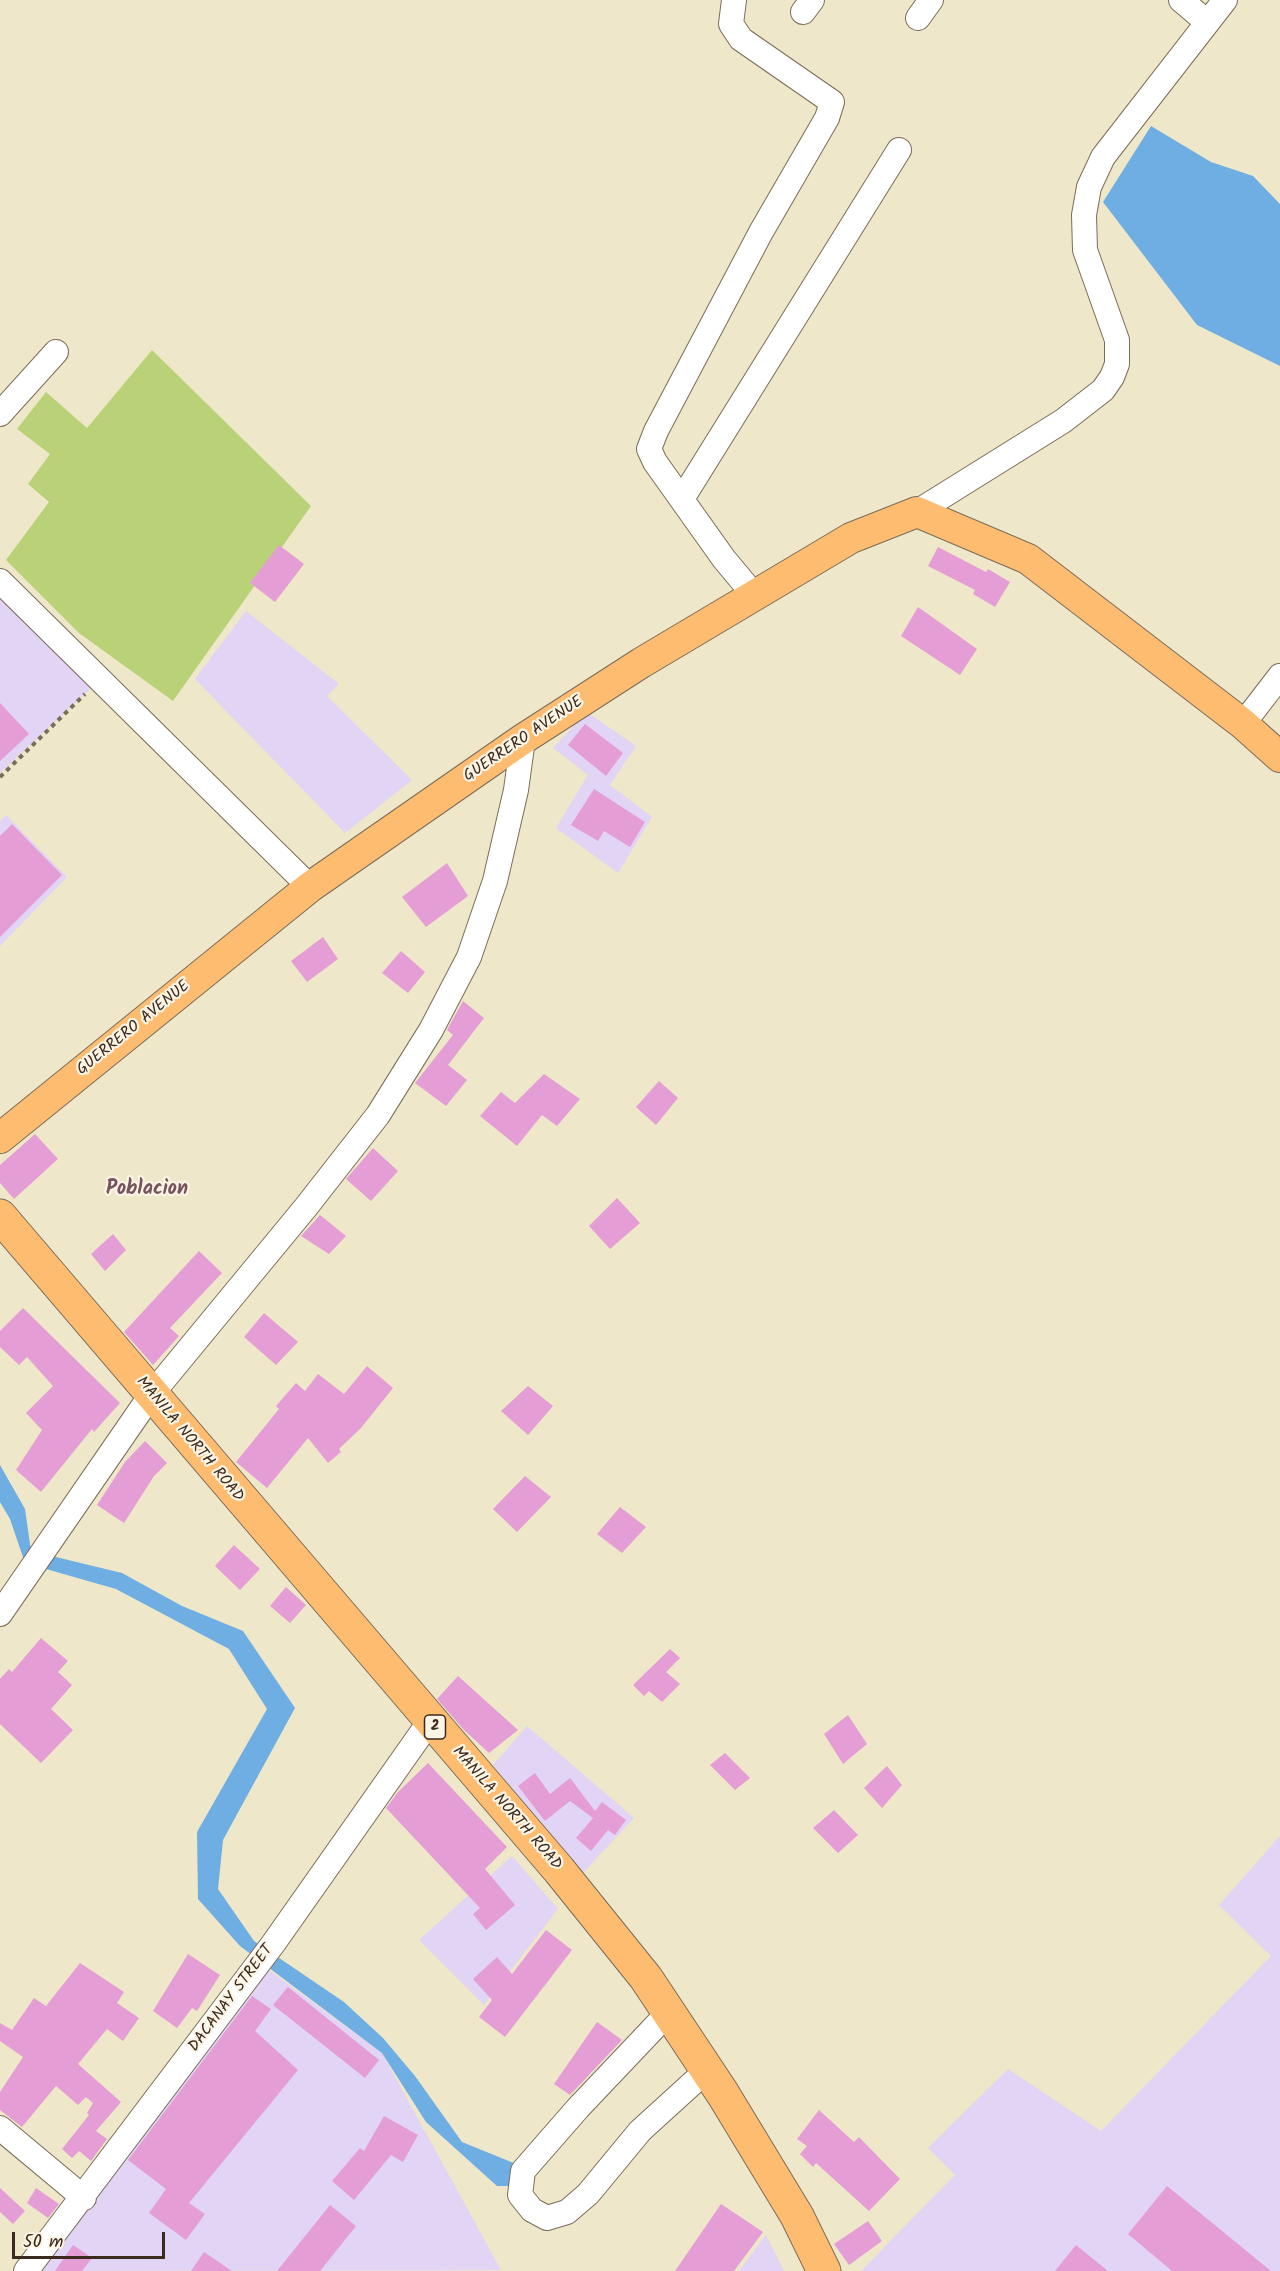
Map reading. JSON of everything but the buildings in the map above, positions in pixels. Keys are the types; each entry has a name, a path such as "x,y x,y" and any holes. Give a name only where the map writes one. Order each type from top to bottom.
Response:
{"highway":[{"name":"MANILA NORTH ROAD","path":"0,1216 559,1870 646,1978 707,2070 796,2216 824,2271"}],"main road":[{"name":"GUERRERO AVENUE","path":"0,1138 310,887 523,739 641,663 851,538 917,512"},
{"path":"917,512 1028,560 1243,724 1280,758"}],"street":[{"path":"734,0 731,24 741,39 832,102 827,118 761,231 649,448 655,462 724,559 754,595"},
{"path":"1181,0 1207,22"},
{"path":"917,512 1063,421 1103,390 1112,377 1117,363 1117,340 1085,250 1084,215 1089,187 1103,157 1225,0"},
{"path":"682,499 899,150"},
{"path":"0,414 56,352"},
{"path":"0,581 310,887"},
{"path":"1243,724 1280,676"},
{"path":"0,1614 151,1395 378,1116 431,1030 469,957 495,881 516,790 523,739"},
{"name":"DACANAY STREET","path":"26,2271 84,2198 256,1968 430,1721"},
{"path":"669,2013 578,2108 523,2171 520,2195 532,2210 547,2218 567,2212 588,2194 640,2131 707,2070"},
{"path":"0,2128 84,2198"}],"path":[{"path":"0,777 100,680"}],"shaded area":[{"path":"0,594 91,688 0,773"},
{"path":"246,611 339,684 327,696 412,780 345,833 195,679"},
{"path":"587,712 636,746 610,785 652,817 618,873 556,828 588,775 553,748"},
{"path":"6,815 67,877 0,946 0,821"},
{"path":"527,1726 634,1818 581,1875 493,1765"},
{"path":"1280,1836 1280,2271 861,2271 955,2175 928,2148 1008,2069 1101,2131 1271,1956 1219,1905"},
{"path":"512,1856 558,1909 484,2005 419,1940"},
{"path":"269,1970 382,2053 501,2270 37,2271"},
{"path":"766,2235 784,2271 739,2271"}],"green space":[{"path":"152,350 311,506 173,701 79,633 6,560 49,502 28,484 50,454 17,429 46,392 87,428"}],"water":[{"path":"1151,126 1211,162 1253,176 1280,204 1280,366 1197,325 1103,202"},
{"path":"0,1465 25,1509 31,1551 122,1573 182,1606 243,1631 295,1708 223,1840 218,1889 254,1941 344,2002 383,2038 415,2076 462,2142 516,2164 518,2186 497,2186 426,2122 382,2053 240,1946 198,1899 197,1832 267,1709 229,1649 116,1589 25,1563 10,1519 0,1502"}],"district":[{"name":"Poblacion","path":"147,1191"}]}
